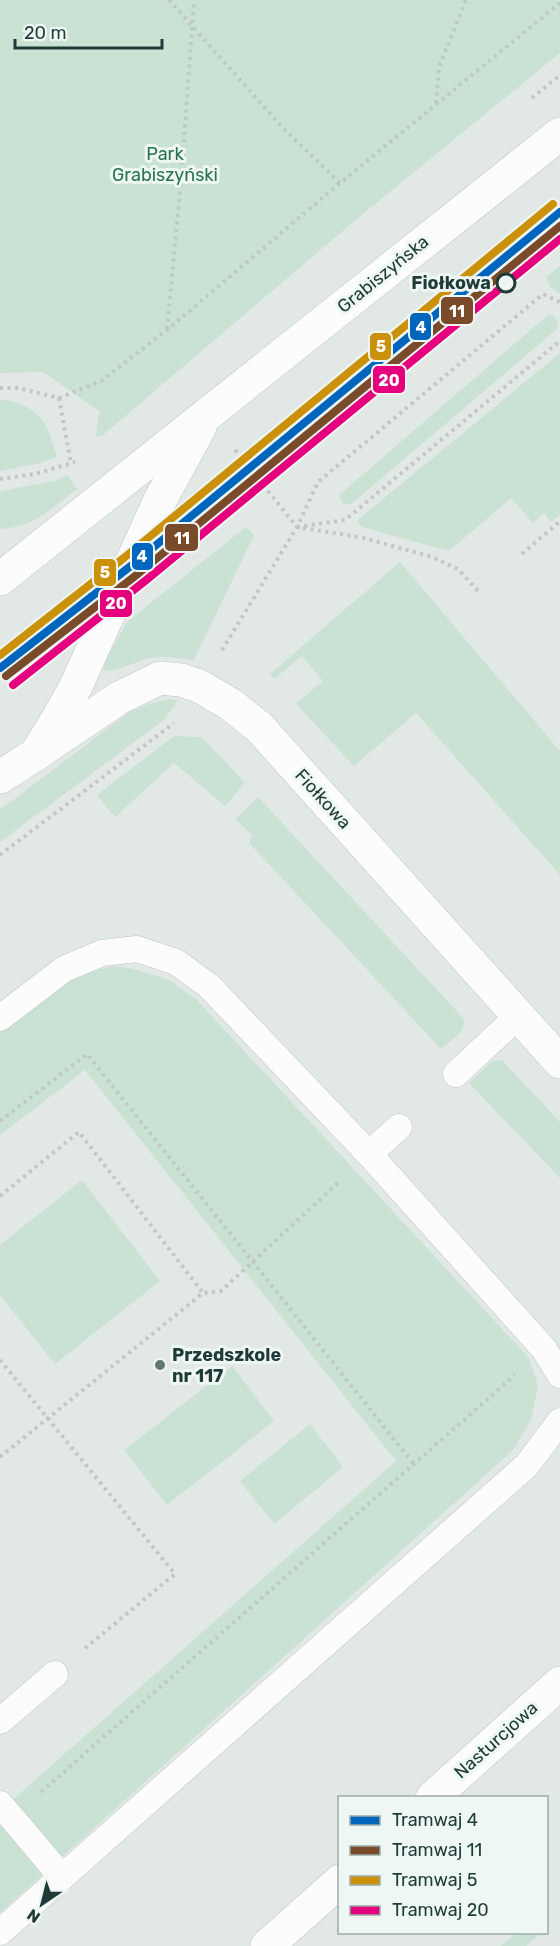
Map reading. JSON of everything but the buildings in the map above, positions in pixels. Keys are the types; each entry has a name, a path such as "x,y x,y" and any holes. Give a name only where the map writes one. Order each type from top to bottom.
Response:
{"main road":[{"name":"Grabiszyńska","path":"0,579 560,134"},
{"name":"Grabiszyńska","path":"0,777 36,754 76,686 159,502 207,415"},
{"name":"Fiołkowa","path":"36,754 119,698 160,678 181,680 199,686 230,704 259,728 560,1062"},
{"name":"Nasturcjowa","path":"433,1796 560,1683"},
{"path":"267,1946 338,1882"}],"lane":[{"path":"0,1018 64,969 102,953 137,949 176,962 209,986 369,1154 544,1349 560,1375"},
{"path":"456,1074 518,1016"},
{"path":"369,1154 399,1127"},
{"path":"0,1932 527,1465 560,1421"},
{"path":"0,1721 55,1674"},
{"path":"6,1811 62,1877"}],"path":[{"path":"169,0 282,128 340,183"},
{"path":"167,330 181,181 194,0"},
{"path":"436,104 440,67 466,0"},
{"path":"0,388 18,388 59,398 101,381 167,330 340,183 560,3"},
{"path":"218,656 297,528 318,482 543,294 560,302"},
{"path":"297,528 345,520 560,341"},
{"path":"59,398 71,464"},
{"path":"232,447 297,528 364,538 432,557 458,569 479,592"},
{"path":"522,554 560,522"},
{"path":"0,855 181,718"},
{"path":"0,1121 87,1054 413,1463"},
{"path":"0,1196 79,1132 203,1293"},
{"path":"0,1457 203,1293 221,1291 369,1154"},
{"path":"6,1811 544,1349"},
{"path":"0,1360 175,1574 55,1674"}],"green space":[{"name":"Park Grabiszyński","path":"0,0 560,0 560,53 352,223 103,435 96,437 99,411 43,372 0,373"},
{"path":"560,266 560,294 550,287 546,277"},
{"path":"548,315 556,318 557,329 350,505 342,503 339,495"},
{"path":"560,353 560,515 551,522 544,513 533,523 511,498 449,551 362,527 358,523 359,519"},
{"path":"0,400 19,404 37,414 47,428 57,457 0,471"},
{"path":"67,475 77,489 33,521 13,528 0,529 0,491 55,481"},
{"path":"246,527 254,535 194,660 152,658 113,670 103,670 127,622"},
{"path":"400,562 560,751 560,875 416,713 354,766 296,704 323,681 302,656 274,679 270,674"},
{"path":"169,699 178,700 165,719 0,842 0,810 128,713"},
{"path":"174,736 202,737 245,783 225,806 174,763 115,817 97,795"},
{"path":"258,797 465,1020 461,1032 441,1049 249,843 252,835 235,819"},
{"path":"114,966 134,969 169,980 196,999 529,1358 538,1386 531,1420 513,1450 0,1913 0,1811 396,1461 85,1070 0,1135 0,1033 76,975"},
{"path":"502,1060 560,1122 560,1178 469,1083 492,1061"},
{"path":"82,1180 160,1281 55,1364 0,1295 0,1245"},
{"path":"232,1366 274,1421 167,1505 124,1450"},
{"path":"310,1424 343,1467 274,1524 240,1481"},
{"path":"516,1934 540,1934 526,1946 501,1946"}],"tram line":[{"name":"5","path":"0,655 125,557 553,204"},
{"name":"4","path":"0,668 132,565 560,212"},
{"name":"11","path":"6,676 139,573 560,226"},
{"name":"20","path":"13,685 145,581 560,239"}],"place":[{"name":"Fiołkowa","path":"506,283"},
{"name":"Przedszkole nr 117","path":"160,1365"}]}
